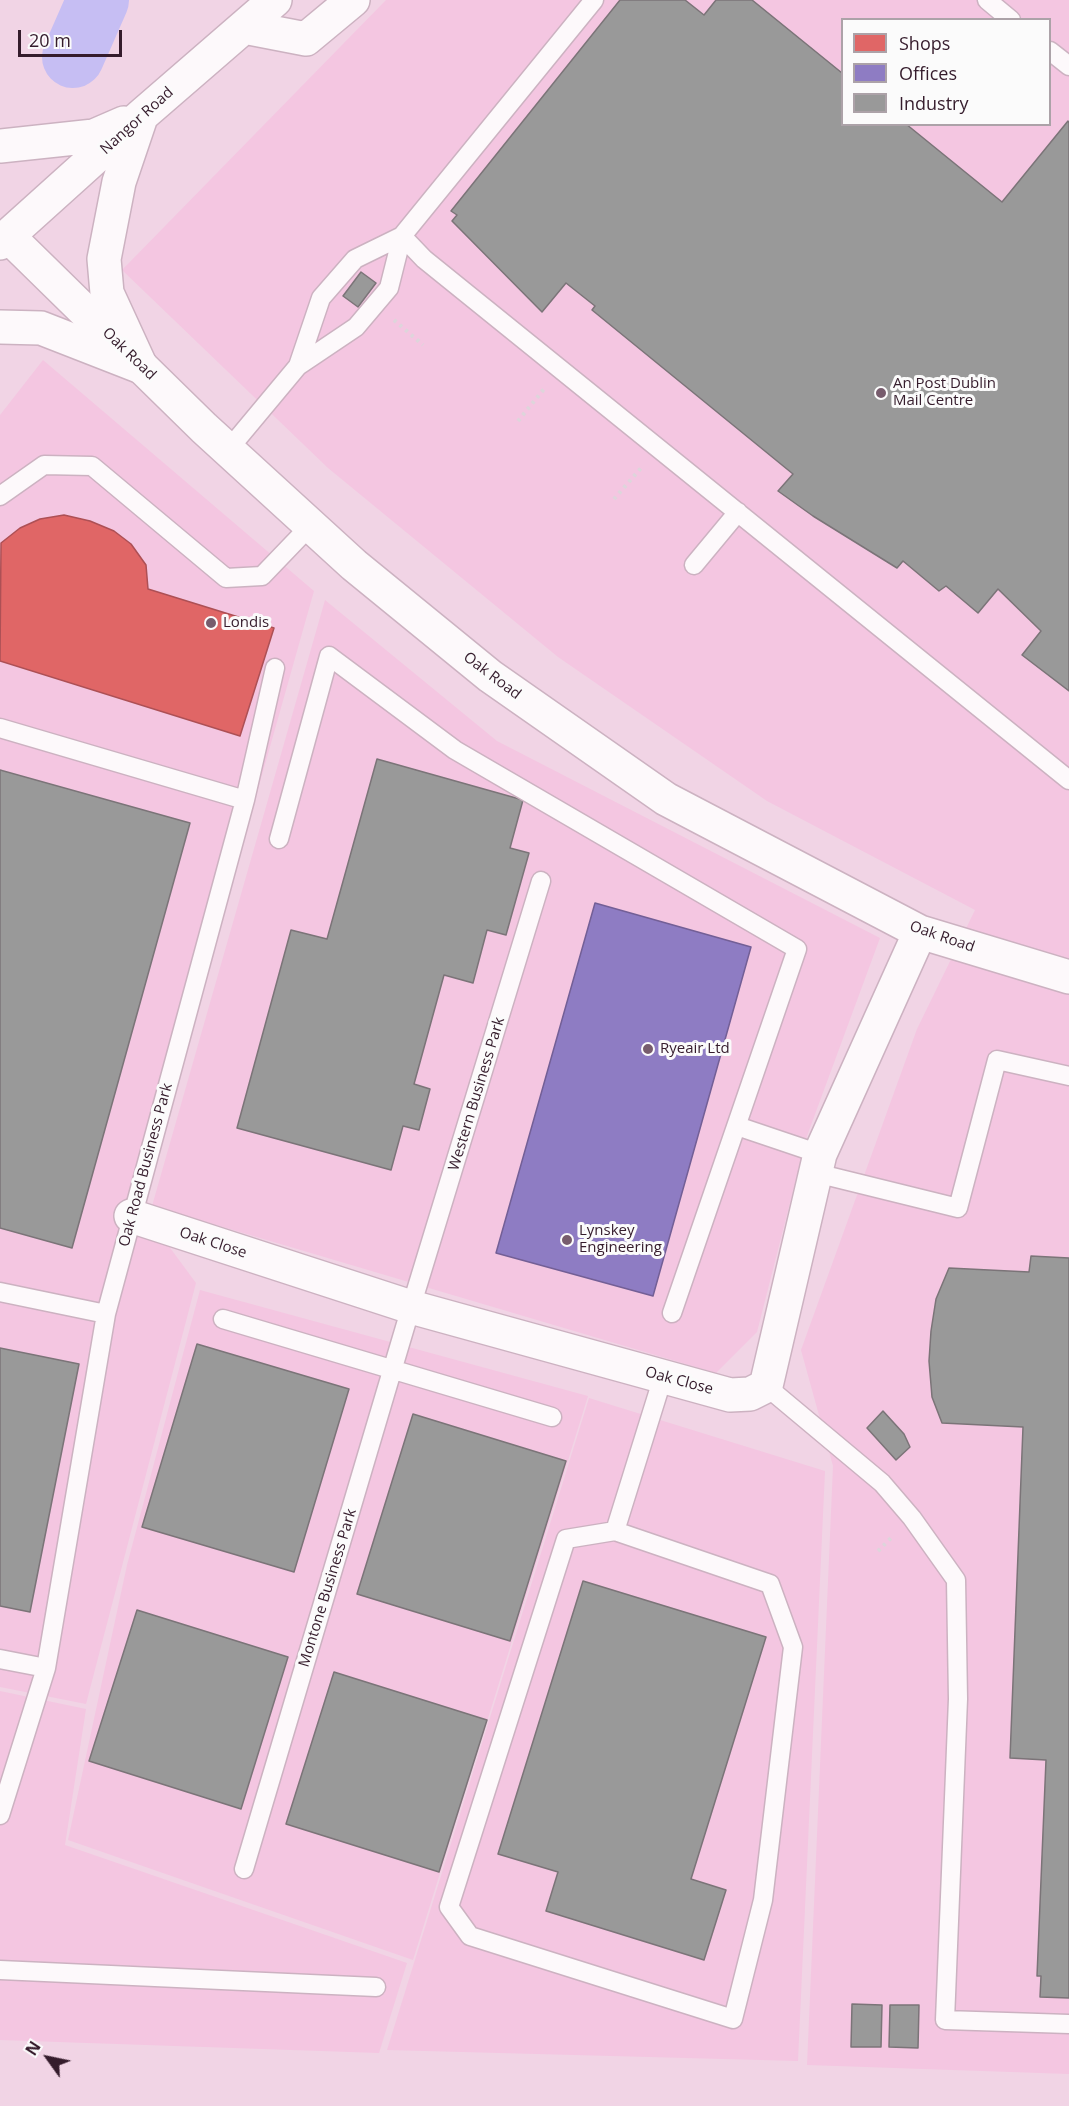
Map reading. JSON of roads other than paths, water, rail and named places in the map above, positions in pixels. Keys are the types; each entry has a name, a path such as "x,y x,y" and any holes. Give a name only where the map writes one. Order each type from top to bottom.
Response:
{"street":[{"name":"Nangor Road","path":"4,240 141,116 275,0"},
{"path":"244,27 306,39 353,0"},
{"path":"0,146 94,136 141,116"},
{"path":"141,116 119,182 105,259 107,293 141,367"},
{"name":"Oak Road","path":"4,240 354,565 489,676 666,799 920,932 1069,977"},
{"path":"0,327 41,328 141,367"},
{"path":"766,1386 818,1163 920,932"},
{"name":"Oak Close","path":"131,1216 411,1307 730,1395 750,1394 766,1386"}],"lane":[{"path":"298,366 321,298 355,259 402,236 594,0"},
{"path":"987,0 1009,18"},
{"path":"1051,52 1069,66"},
{"path":"228,450 298,366 356,327 376,304 389,288 402,236"},
{"path":"402,236 424,259 1069,780"},
{"path":"0,496 44,465 92,466 226,578 262,576 310,526"},
{"path":"694,565 738,512"},
{"path":"279,839 329,656 455,750 796,950 672,1313"},
{"name":"Oak Road Business Park","path":"0,1815 46,1668 106,1314 245,800 275,668"},
{"path":"0,728 245,800"},
{"name":"Western Business Park","path":"411,1307 542,881"},
{"path":"737,1125 818,1163 958,1208 997,1060 1069,1076"},
{"path":"0,1292 106,1314"},
{"name":"Montone Business Park","path":"244,1869 411,1307"},
{"path":"223,1319 552,1417"},
{"path":"615,1531 663,1377"},
{"path":"766,1386 882,1483 912,1518 956,1580 958,1699 945,2020 1069,2024"},
{"path":"615,1531 770,1584 793,1647 763,1900 733,2019 470,1936 449,1907 566,1539 615,1531"},
{"path":"0,1659 46,1668"},
{"path":"0,1970 376,1987"}],"waterway":[{"path":"73,57 98,0"}],"place":[{"name":"An Post Dublin Mail Centre","path":"881,393"},
{"name":"Londis","path":"211,623"},
{"name":"Ryeair Ltd","path":"648,1049"},
{"name":"Lynskey Engineering","path":"567,1240"}]}
